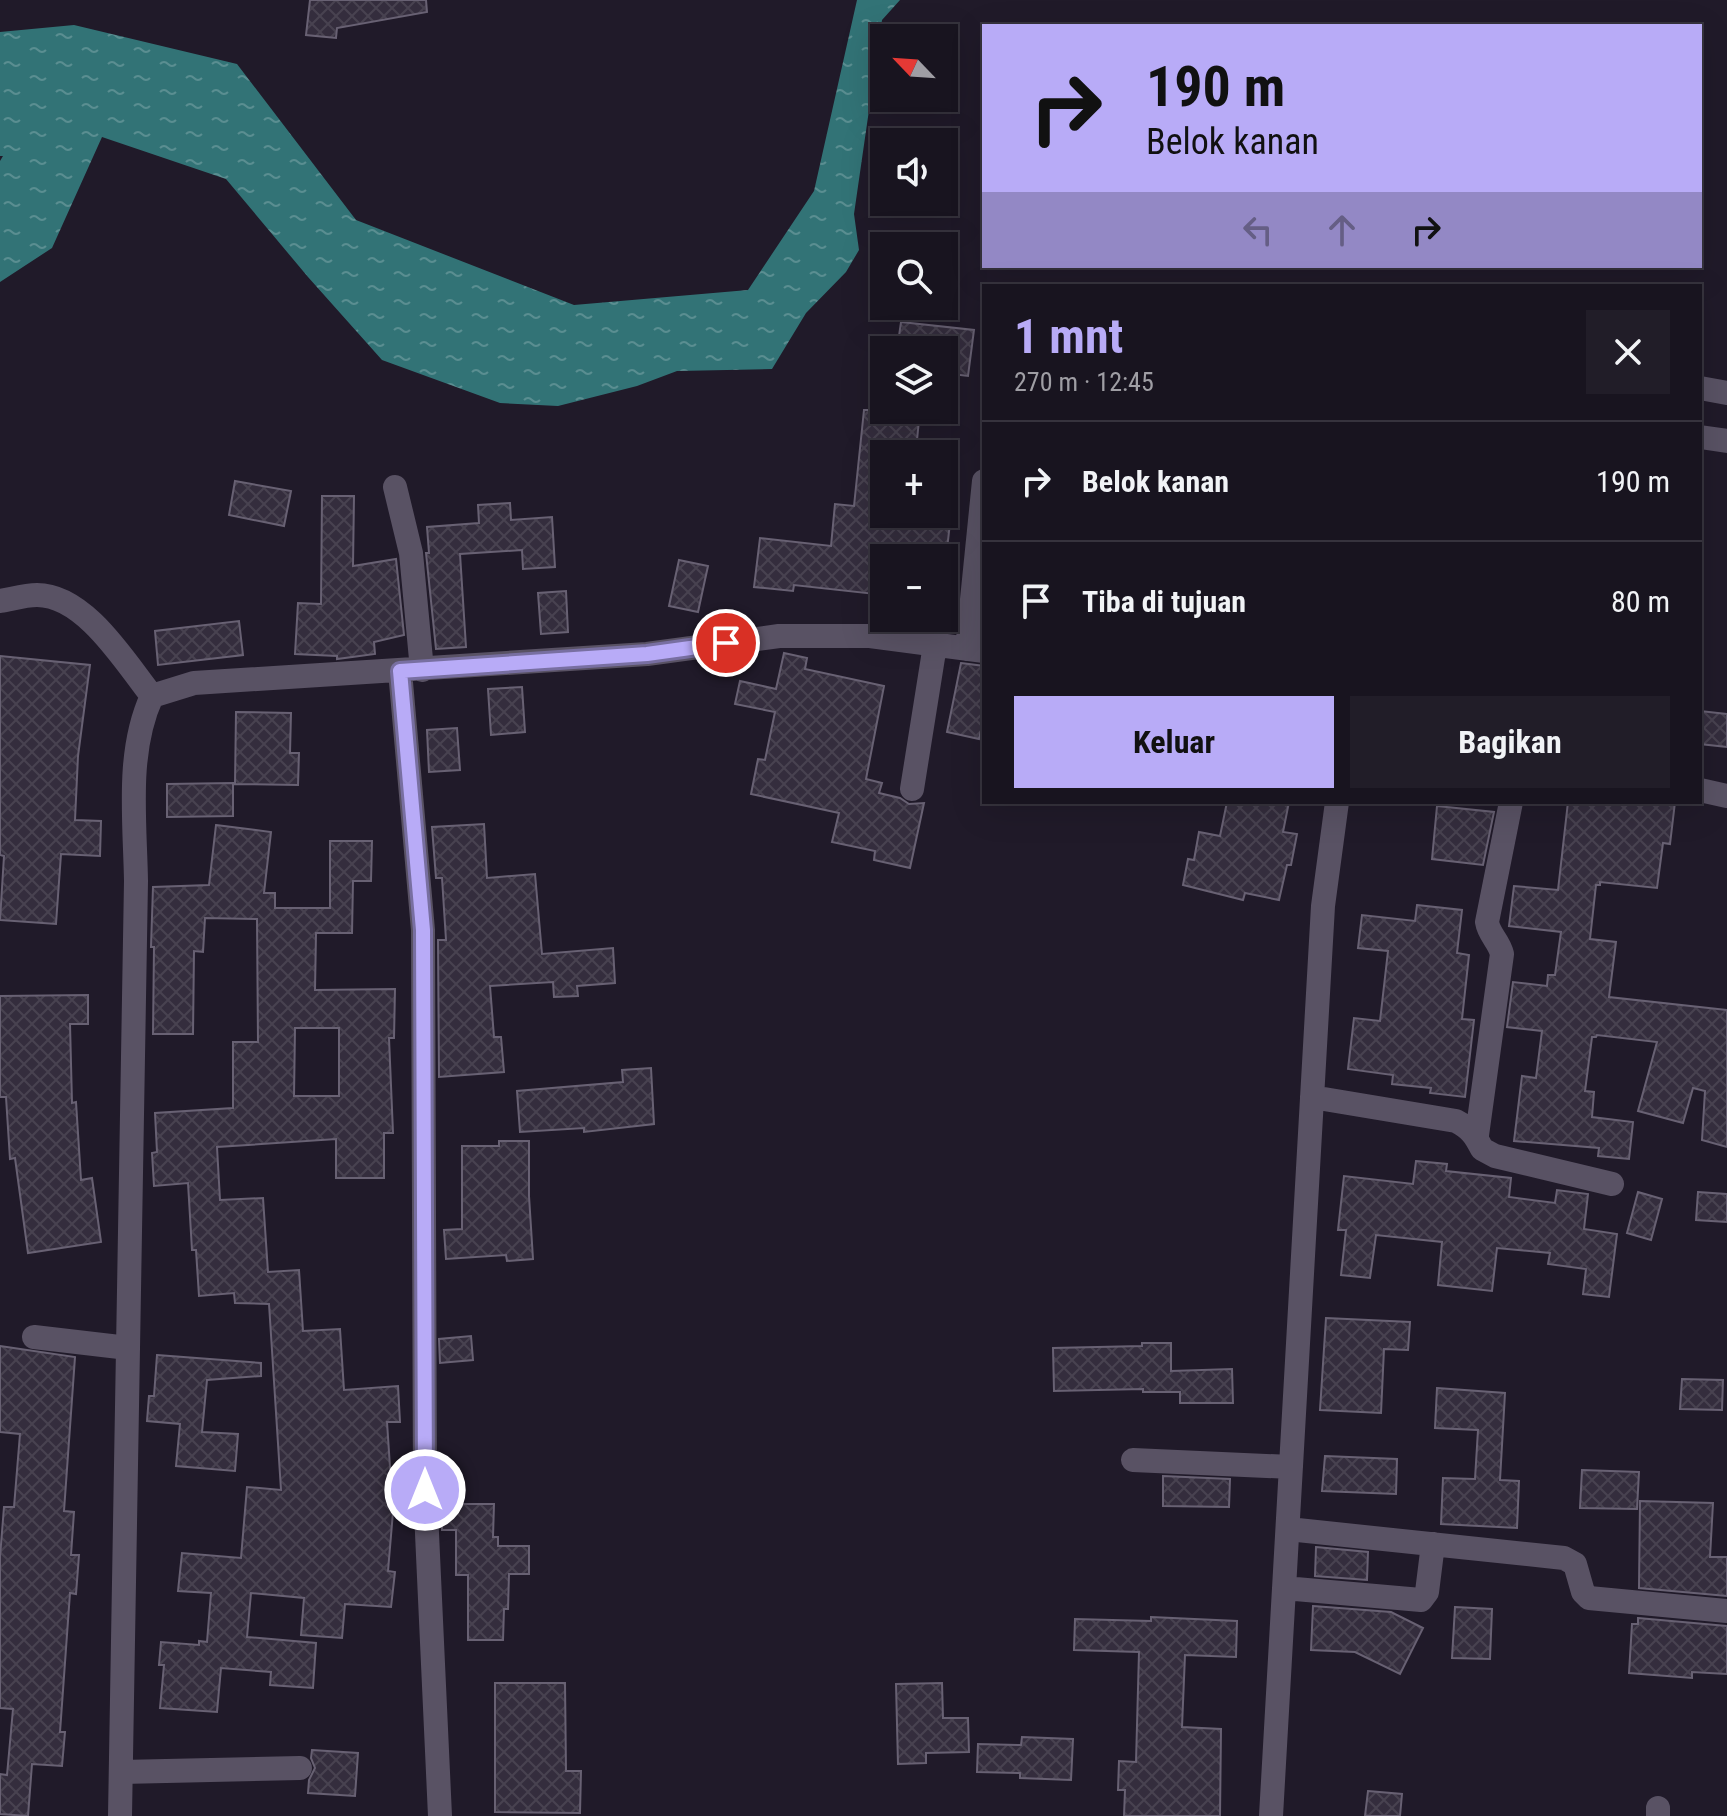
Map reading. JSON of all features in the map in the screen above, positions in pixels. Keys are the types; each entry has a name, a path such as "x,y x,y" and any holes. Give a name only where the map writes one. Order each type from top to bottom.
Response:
{"street":[{"path":"1702,388 1727,393"},
{"path":"1702,437 1727,441"},
{"path":"395,487 411,553 411,670 423,930 425,1490 440,1816"},
{"path":"120,1816 136,881 134,774 141,720 152,696 194,683 647,654 779,636 870,636 975,650 982,519"},
{"path":"0,601 38,595 72,604 104,635 152,696"},
{"path":"912,789 935,645"},
{"path":"1702,790 1727,796"},
{"path":"1271,1816 1323,906 1337,804"},
{"path":"1511,804 1487,922 1502,954 1477,1135 1481,1147 1495,1156 1612,1184"},
{"path":"1312,1097 1452,1120 1477,1135"},
{"path":"34,1337 128,1348"},
{"path":"1133,1460 1291,1467"},
{"path":"1288,1529 1571,1560 1583,1592 1589,1598 1727,1611"},
{"path":"1284,1588 1421,1600 1427,1592 1433,1544"},
{"path":"121,1772 300,1768"}],"water":[{"path":"857,0 900,0 881,24 870,24 870,103 854,214 859,250 846,272 806,313 772,369 677,371 637,386 558,406 500,403 382,360 226,179 102,137 52,248 0,282 0,161 3,156 0,156 0,32 74,25 237,64 356,220 574,305 748,290 814,191"}],"building":[{"path":"310,0 426,0 427,12 337,28 336,38 306,35"},
{"path":"901,322 974,330 968,376 958,375 958,336 899,336"},
{"path":"864,410 870,410 870,424 919,424 917,440 870,440 870,528 949,528 948,544 870,544 870,593 794,585 793,591 754,587 760,538 831,546 835,504 854,506"},
{"path":"235,481 291,491 284,526 229,515"},
{"path":"322,496 354,496 353,566 396,559 404,635 374,642 375,654 337,659 337,656 295,654 298,603 321,604"},
{"path":"510,503 511,520 552,517 555,567 523,569 522,550 460,554 466,647 436,649 426,553 429,553 427,527 479,523 478,505"},
{"path":"679,560 708,566 698,612 669,606"},
{"path":"566,591 568,632 541,634 538,593"},
{"path":"239,621 243,655 158,665 155,631"},
{"path":"784,653 807,658 805,669 884,686 866,779 882,783 879,793 900,798 909,804 924,803 910,868 874,860 875,851 832,842 839,813 751,794 758,759 765,760 775,712 735,704 740,681 776,689"},
{"path":"0,656 90,665 78,756 75,820 101,821 100,856 61,854 56,924 0,920 4,856 0,855"},
{"path":"961,663 982,666 982,726 979,739 947,732"},
{"path":"522,687 525,732 491,735 488,689"},
{"path":"1702,711 1727,714 1727,747 1702,744"},
{"path":"236,712 291,713 290,753 299,753 298,785 235,784"},
{"path":"457,728 460,770 429,772 427,730"},
{"path":"233,783 233,816 167,817 167,784"},
{"path":"1227,804 1289,804 1283,832 1297,834 1279,900 1245,893 1243,900 1183,885 1188,859 1194,860 1199,832 1220,836"},
{"path":"1568,804 1675,804 1670,844 1663,843 1657,888 1600,882 1596,885 1590,939 1616,942 1609,997 1727,1010 1727,1147 1702,1140 1705,1091 1693,1088 1683,1123 1638,1111 1657,1042 1597,1035 1592,1037 1585,1091 1594,1092 1592,1117 1633,1122 1629,1159 1598,1156 1599,1148 1514,1141 1522,1076 1536,1078 1542,1031 1507,1027 1513,982 1547,986 1548,975 1555,975 1561,932 1509,926 1514,886 1558,890"},
{"path":"1437,806 1494,812 1483,865 1432,859"},
{"path":"484,824 487,878 535,874 542,954 613,948 615,983 577,986 578,996 554,997 553,982 490,986 494,1037 501,1037 504,1072 439,1077 438,940 446,940 442,878 436,878 432,827"},
{"path":"216,825 271,832 264,893 275,893 275,908 330,908 330,841 372,841 371,881 353,881 352,933 316,933 315,990 395,989 394,1038 389,1038 393,1133 384,1133 384,1178 336,1178 336,1139 217,1147 220,1200 263,1198 268,1272 299,1270 303,1331 340,1329 344,1390 398,1386 400,1422 387,1422 393,1512 388,1571 395,1572 391,1607 345,1604 342,1638 301,1635 304,1598 251,1593 247,1637 316,1643 313,1688 270,1685 271,1672 221,1668 217,1712 160,1708 164,1665 159,1665 161,1642 199,1645 199,1641 207,1642 211,1593 178,1591 182,1553 241,1558 247,1487 281,1490 269,1304 235,1303 234,1293 199,1296 196,1250 192,1250 188,1183 154,1186 152,1153 157,1152 155,1113 233,1108 233,1042 258,1042 257,919 205,918 203,952 194,951 193,1034 153,1034 153,887 209,885","holes":["295,1028 339,1028 339,1096 294,1096"]},
{"path":"1417,905 1462,910 1457,953 1469,955 1462,1019 1474,1020 1465,1097 1430,1093 1431,1088 1392,1084 1393,1075 1348,1069 1354,1018 1380,1021 1388,951 1358,948 1362,915 1415,921"},
{"path":"88,995 88,1024 70,1024 72,1103 76,1102 81,1180 92,1178 101,1242 28,1253 15,1158 10,1159 6,1097 0,1097 0,996"},
{"path":"651,1068 654,1124 584,1132 584,1128 520,1132 517,1091 623,1082 622,1070"},
{"path":"499,1141 529,1141 533,1259 507,1261 506,1255 446,1259 444,1230 462,1229 462,1146 499,1146"},
{"path":"1416,1161 1447,1164 1446,1171 1511,1178 1509,1197 1555,1203 1557,1190 1588,1194 1584,1229 1617,1234 1609,1297 1583,1294 1586,1269 1548,1264 1550,1253 1497,1248 1492,1291 1438,1285 1442,1242 1376,1235 1370,1278 1341,1275 1346,1230 1338,1230 1344,1176 1413,1184"},
{"path":"1638,1192 1662,1199 1651,1240 1627,1233"},
{"path":"1698,1192 1727,1194 1727,1222 1696,1220"},
{"path":"1326,1318 1410,1322 1408,1350 1384,1349 1381,1413 1320,1410"},
{"path":"471,1336 473,1360 440,1363 439,1339"},
{"path":"1142,1343 1171,1343 1171,1371 1232,1369 1233,1403 1180,1403 1180,1392 1143,1392 1143,1389 1054,1391 1053,1348 1142,1346"},
{"path":"0,1346 75,1357 64,1511 74,1512 71,1555 79,1555 76,1594 70,1593 60,1732 65,1732 62,1766 32,1764 28,1816 0,1814 0,1774 7,1775 13,1709 0,1708 0,1557 4,1507 14,1507 20,1434 0,1432"},
{"path":"157,1355 261,1363 261,1376 207,1380 202,1432 238,1434 235,1471 176,1466 180,1424 147,1421 149,1396 154,1396"},
{"path":"1682,1379 1723,1380 1722,1410 1680,1409"},
{"path":"1437,1388 1505,1393 1500,1480 1519,1481 1517,1528 1441,1524 1443,1478 1475,1479 1478,1430 1435,1428"},
{"path":"1325,1456 1397,1459 1396,1494 1322,1491"},
{"path":"1582,1470 1639,1472 1637,1509 1580,1508"},
{"path":"1163,1476 1230,1479 1229,1507 1163,1506"},
{"path":"1640,1501 1713,1503 1710,1557 1727,1557 1727,1596 1639,1588"},
{"path":"442,1504 494,1504 493,1537 498,1537 498,1546 529,1546 529,1574 509,1574 503,1640 468,1640 468,1575 456,1575 456,1530 442,1530"},
{"path":"1316,1547 1368,1552 1367,1580 1315,1576"},
{"path":"1313,1606 1391,1612 1423,1628 1400,1674 1355,1652 1311,1650"},
{"path":"1455,1607 1492,1609 1490,1659 1452,1658"},
{"path":"1151,1617 1237,1621 1236,1657 1185,1655 1182,1727 1221,1729 1220,1816 1124,1816 1125,1790 1118,1790 1119,1761 1136,1762 1139,1652 1074,1650 1075,1619 1151,1621"},
{"path":"1638,1618 1727,1626 1727,1674 1692,1672 1692,1678 1629,1673 1632,1624 1638,1624"},
{"path":"495,1683 565,1683 566,1771 581,1771 580,1813 495,1812"},
{"path":"942,1683 943,1718 968,1718 969,1752 926,1753 926,1763 898,1764 896,1684"},
{"path":"1022,1737 1073,1739 1071,1780 1020,1778 1020,1773 977,1772 978,1744 1021,1745"},
{"path":"312,1750 358,1753 355,1796 308,1793 309,1780 315,1768"},
{"path":"1368,1791 1402,1794 1400,1816 1365,1816"}],"route":[{"path":"425,1490 423,930 400,671 647,654 726,643"}]}
